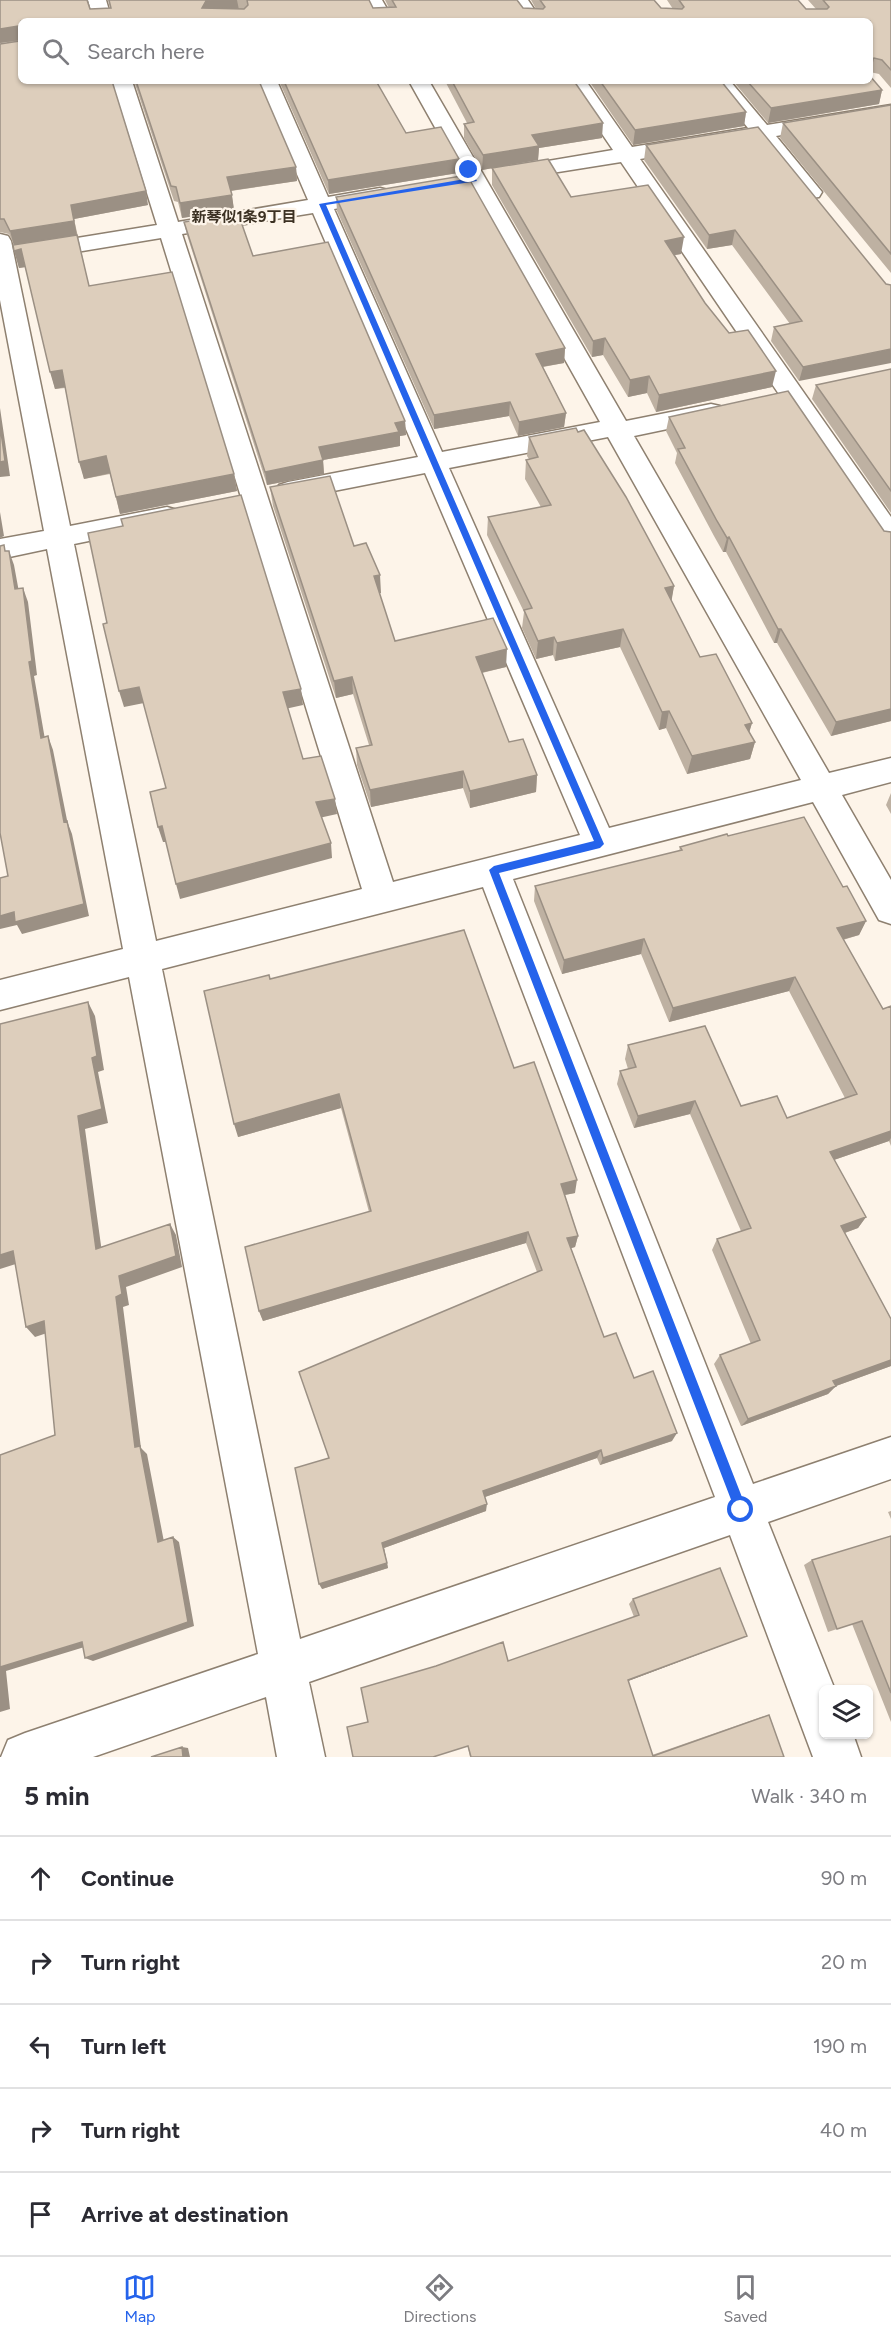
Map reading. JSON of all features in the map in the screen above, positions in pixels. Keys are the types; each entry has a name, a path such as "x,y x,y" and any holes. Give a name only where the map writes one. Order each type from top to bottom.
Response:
{"street":[{"path":"97,0 102,18"},
{"path":"373,0 383,18"},
{"path":"519,0 531,18"},
{"path":"123,84 171,229 242,500 382,899"},
{"path":"268,84 600,844"},
{"path":"420,84 463,181 617,429 891,910"},
{"path":"578,84 891,537"},
{"path":"722,84 826,212"},
{"path":"463,181 762,132 888,102"},
{"path":"301,1757 1,252 171,229 404,191"},
{"path":"242,500 433,461 735,407"},
{"path":"0,549 196,510"},
{"path":"0,995 891,770"},
{"path":"494,870 819,1708"},
{"path":"25,1757 283,1670 891,1458"},
{"path":"831,1739 837,1757"}],"building":[{"path":"0,0 87,0 90,9 111,8 109,0 211,0 206,1 202,8 244,9 248,5 247,0 369,0 373,8 396,7 392,0 517,0 523,8 543,9 545,7 540,0 654,0 661,8 682,9 684,7 679,0 798,0 806,9 827,9 829,7 823,0 891,0 891,70 882,60 873,59 873,18 18,18 18,26 0,29"},
{"path":"18,41 18,84 113,84 146,191 71,205 74,221 10,231 4,219 0,219 0,44"},
{"path":"873,80 882,90 771,108 750,84 873,84"},
{"path":"137,84 260,84 296,167 227,177 232,195 180,203 176,187 171,186"},
{"path":"285,84 378,84 406,133 441,127 459,159 328,180"},
{"path":"454,84 576,84 603,123 532,135 539,146 483,155 464,124 474,122"},
{"path":"602,84 723,84 746,112 635,130"},
{"path":"891,105 891,254 783,123"},
{"path":"758,127 886,284 891,285 891,349 803,367 774,327 802,321 735,230 709,235 646,145"},
{"path":"548,159 571,197 648,185 684,237 665,241 705,303 729,333 748,330 776,371 659,395 649,376 630,380 605,338 593,341 492,168"},
{"path":"467,175 565,348 536,354 566,413 519,422 510,402 434,415 336,197"},
{"path":"238,213 253,256 328,242 405,421 395,423 399,432 319,447 323,460 265,472 184,222"},
{"path":"77,235 89,286 172,272 234,474 116,497 106,456 79,462 62,370 50,372 21,249 14,251 13,245"},
{"path":"891,369 891,491 816,385"},
{"path":"788,391 884,531 891,532 891,709 836,722 781,629 778,629 729,537 727,538 717,521 678,449 685,448 669,417"},
{"path":"0,425 5,461 0,462"},
{"path":"576,428 578,432 584,430 626,497 674,586 665,588 700,657 716,654 752,723 745,725 755,742 692,756 669,711 662,712 623,629 557,643 554,637 538,641 524,610 532,608 488,517 551,505 526,460 538,457 529,437"},
{"path":"330,476 354,546 366,543 380,575 374,576 395,641 493,618 507,649 476,657 509,742 523,739 537,775 470,791 463,771 370,790 356,748 372,745 352,677 334,681 270,487"},
{"path":"241,495 301,689 283,692 303,759 321,756 335,799 316,802 331,843 176,884 162,826 158,827 150,792 166,788 139,687 119,691 103,624 107,623 88,533 123,526 121,519"},
{"path":"4,545 5,551 9,551 15,589 23,588 32,661 29,662 41,738 48,736 64,822 67,821 84,904 15,922 14,912 0,916 0,878 8,876 0,833 0,546"},
{"path":"804,817 843,887 847,886 866,921 837,928 883,1009 891,1006 891,1131 830,1152 866,1217 841,1226 891,1319 891,1360 833,1381 836,1386 748,1419 720,1355 760,1340 717,1239 751,1228 695,1101 638,1116 620,1071 636,1067 628,1045 705,1026 741,1106 777,1096 787,1118 857,1094 795,977 673,1008 644,939 564,960 535,886 682,850 680,847 727,834 728,836"},
{"path":"464,930 514,1068 534,1062 577,1180 561,1184 578,1236 567,1238 604,1337 616,1333 634,1378 653,1371 677,1433 603,1458 601,1450 483,1491 487,1504 382,1543 387,1563 319,1584 295,1468 329,1458 299,1372 542,1270 528,1232 259,1311 245,1247 371,1211 339,1094 234,1124 204,991 269,975 270,979"},
{"path":"88,1002 97,1056 92,1058 102,1109 78,1116 96,1249 170,1224 176,1256 119,1276 122,1294 116,1297 135,1447 140,1446 158,1542 173,1537 188,1622 85,1658 82,1642 0,1667 0,1455 55,1435 44,1321 26,1327 13,1251 0,1255 0,1024"},
{"path":"891,1536 891,1693 862,1621 837,1629 812,1560"},
{"path":"720,1568 747,1636 628,1680 653,1756 769,1715 784,1757 471,1757 468,1746 433,1757 353,1757 347,1727 368,1722 361,1688 436,1666 503,1642 508,1661 639,1615 633,1599"},
{"path":"182,1747 183,1757 151,1757"}],"district":[{"name":"新琴似1条9丁目","path":"244,217"}],"route":[{"path":"469,170 475,180 322,204 600,844 494,870 741,1510"}]}
